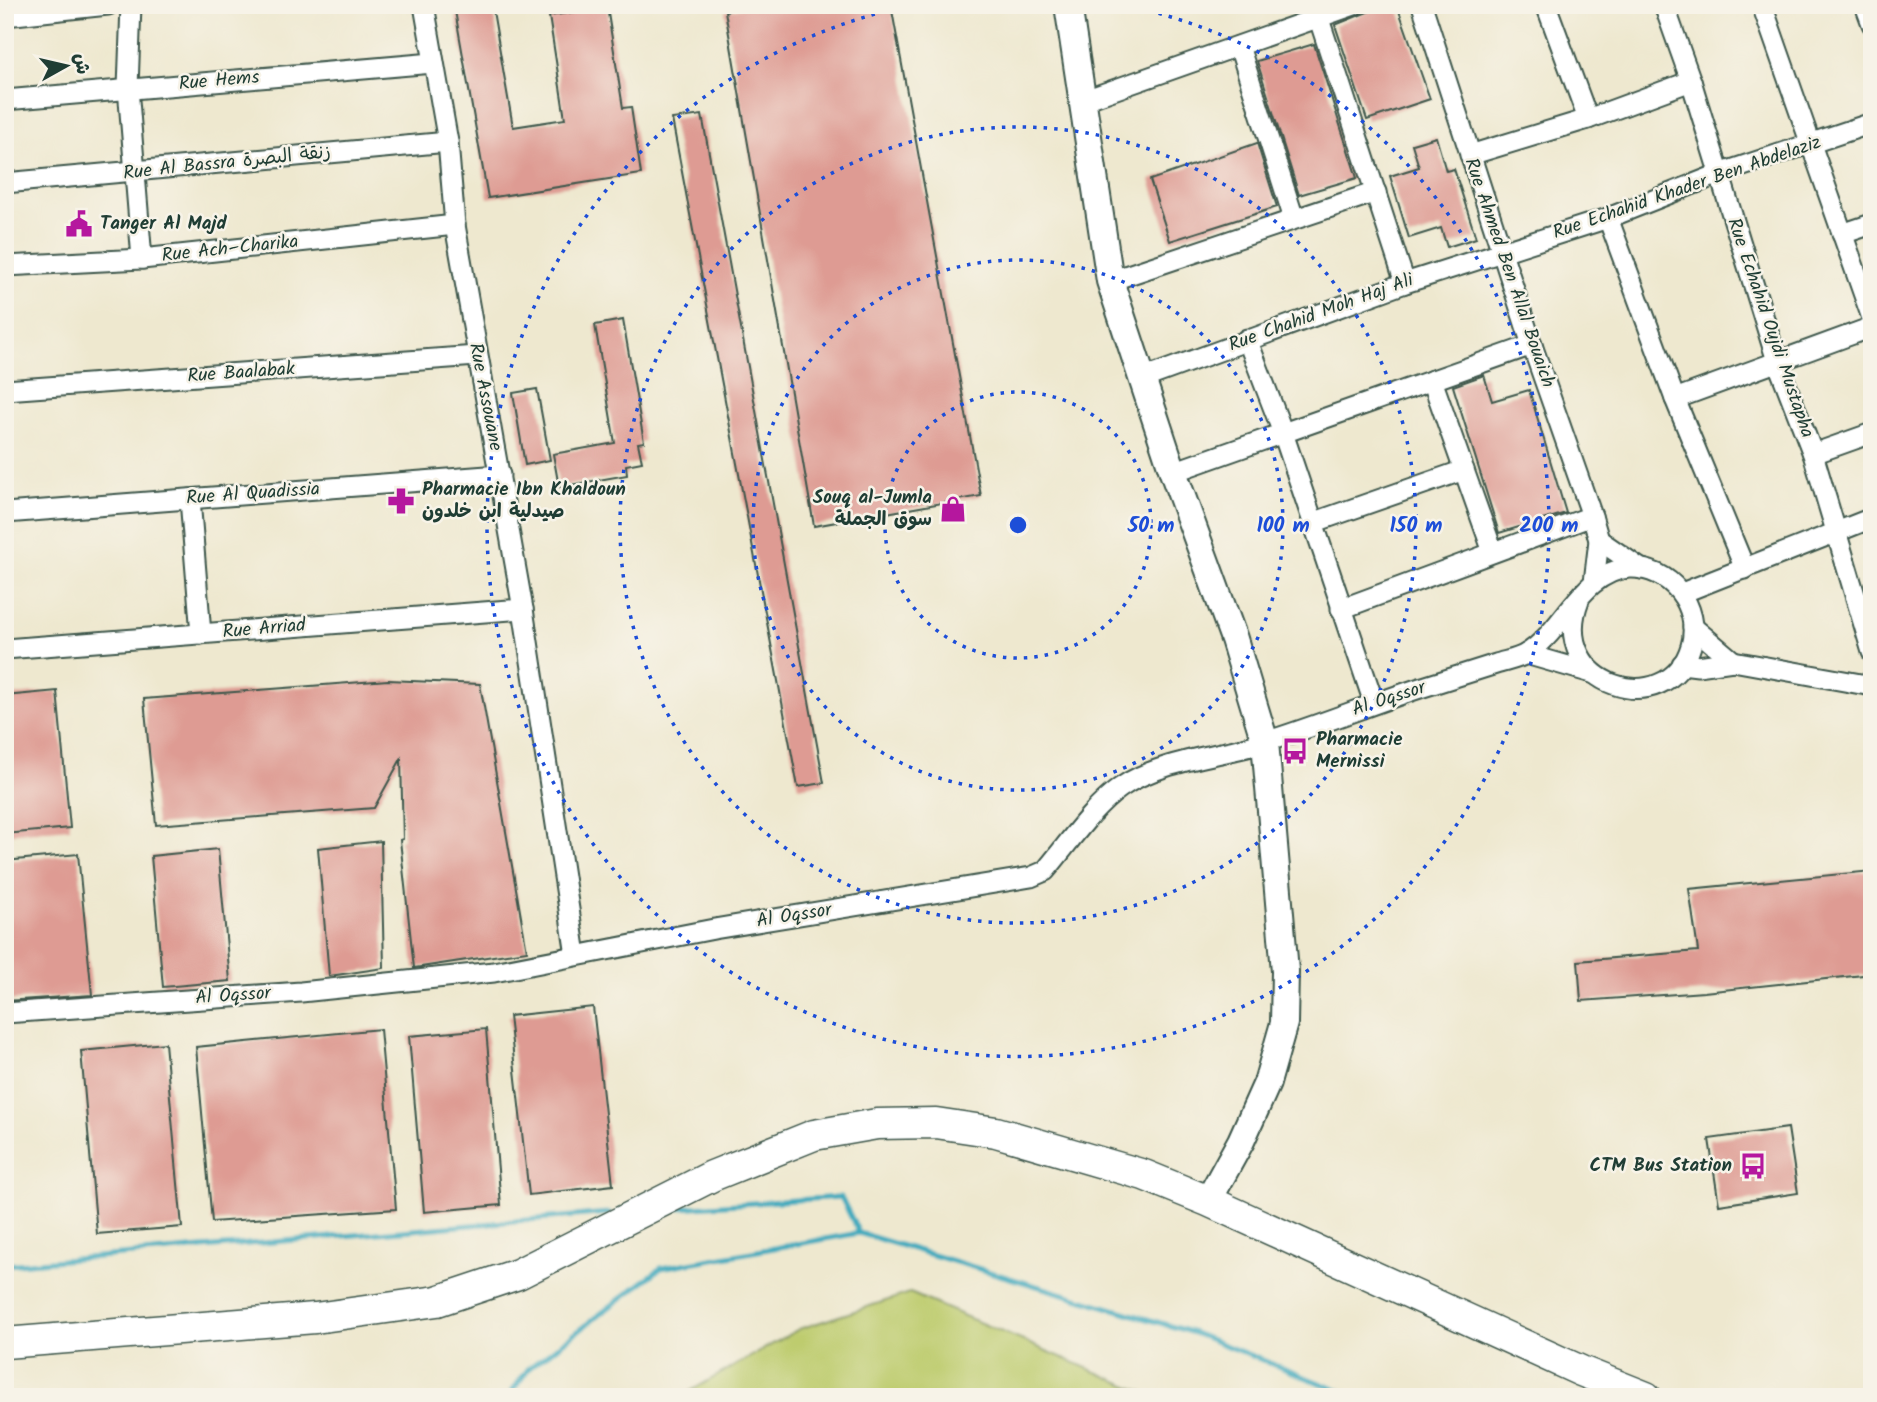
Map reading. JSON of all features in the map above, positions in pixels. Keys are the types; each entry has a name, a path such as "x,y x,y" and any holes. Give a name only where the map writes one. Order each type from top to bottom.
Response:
{"main road":[{"path":"5,1343 381,1311 437,1301 518,1274 712,1176 798,1141 841,1128 936,1123 1008,1136 1144,1175 1208,1201 1581,1371 1646,1397"}],"street":[{"path":"5,16 108,5"},
{"path":"131,5 128,89 142,259"},
{"name":"Rue Assouane","path":"424,5 448,142 455,225 523,609 576,955"},
{"path":"1068,5 1110,281 1173,472 1238,650 1265,743 1285,971 1284,1023 1267,1083 1241,1142 1208,1201"},
{"path":"1082,101 1354,5"},
{"name":"Rue Ahmed Ben Allal Bouaich","path":"1422,5 1532,345 1592,516 1599,540 1594,582"},
{"path":"1546,5 1588,119"},
{"name":"Rue Echahid Oujdi Mustapha","path":"1664,5 1691,80 1777,360 1813,454 1872,652"},
{"path":"1762,5 1872,318"},
{"path":"1866,5 1872,24"},
{"path":"1319,19 1405,283"},
{"path":"1239,46 1294,219"},
{"name":"Rue Hems","path":"5,100 433,63"},
{"path":"1470,155 1588,119 1691,80"},
{"name":"Rue Echahid Khader Ben Abdelaziz","path":"1502,251 1608,218 1719,174 1872,123"},
{"name":"Rue Al Bassra زنقة البصرة","path":"5,183 448,142"},
{"path":"1110,281 1376,192"},
{"path":"1608,218 1675,399 1745,569"},
{"path":"1842,234 1872,224"},
{"name":"Rue Ach–Charika","path":"5,267 142,259 455,225"},
{"name":"Rue Chahid Moh Haj Ali","path":"1142,379 1247,339 1502,251"},
{"path":"1675,399 1872,327"},
{"path":"1247,339 1283,433 1374,703"},
{"path":"1173,472 1532,345"},
{"name":"Rue Baalabak","path":"5,390 477,356"},
{"path":"1432,380 1493,552"},
{"path":"1813,454 1872,433"},
{"path":"1312,523 1464,470"},
{"name":"Rue Al Quadissia","path":"5,513 500,475"},
{"path":"190,499 201,634"},
{"path":"1341,609 1592,516"},
{"path":"1682,593 1872,518"},
{"path":"1526,654 1592,673 1614,686 1639,689 1655,685 1682,664 1690,647 1693,627 1690,609 1682,593 1671,581 1641,569 1599,540"},
{"path":"1592,673 1577,652 1573,639 1572,626 1579,600 1594,582 1616,570 1641,569"},
{"name":"Al Oqssor","path":"5,1013 302,992 532,967 576,955 1038,875 1110,796 1131,781 1265,743 1374,703 1526,654 1579,600"},
{"name":"Rue Arriad","path":"5,649 523,609"},
{"path":"1693,627 1733,661"},
{"path":"1682,664 1698,666 1733,661 1872,686"}],"green space":[{"path":"910,1293 1155,1397 680,1397 799,1329"}],"building":[{"path":"454,5 492,5 513,127 565,119 549,16 607,7 623,108 631,107 641,174 488,198"},
{"name":"Souq al-Jumla سوق الجملة","path":"759,5 891,5 981,496 814,526 725,11"},
{"path":"1385,5 1397,5 1430,99 1367,120 1335,25"},
{"path":"1314,44 1357,178 1299,195 1257,61"},
{"path":"702,115 824,783 798,787 672,119"},
{"path":"1436,137 1446,171 1454,169 1476,238 1447,247 1441,228 1409,238 1390,176 1419,167 1412,144"},
{"path":"1257,143 1277,207 1170,241 1150,180"},
{"path":"623,320 644,442 638,443 642,462 626,465 627,475 559,487 553,454 615,443 595,325"},
{"path":"1484,375 1492,401 1529,390 1566,513 1499,533 1453,386"},
{"path":"537,389 550,460 525,465 513,393"},
{"path":"388,680 480,684 527,951 414,968 400,840 403,839 401,759 374,808 156,825 144,699"},
{"path":"57,691 70,828 5,834 5,696"},
{"path":"381,841 384,968 329,976 318,848"},
{"path":"218,849 230,981 163,987 151,856"},
{"path":"78,854 92,995 5,1001 5,861"},
{"path":"1872,871 1872,974 1704,992 1581,1001 1578,961 1698,951 1689,889"},
{"path":"593,1007 613,1185 529,1195 509,1016"},
{"path":"380,1029 396,1209 212,1222 196,1047"},
{"path":"486,1029 501,1205 424,1212 409,1036"},
{"path":"165,1043 182,1227 97,1234 81,1051"},
{"name":"CTM Bus Station","path":"1788,1128 1798,1193 1719,1205 1709,1139"}],"waterway":[{"path":"678,1208 841,1197 859,1233 1194,1333 1355,1397"},
{"path":"5,1265 609,1213"},
{"path":"508,1397 529,1368 661,1268 859,1233"}],"place":[{"name":"Tanger Al Majd","path":"79,224"},
{"name":"Pharmacie Ibn Khaldoun صيدلية ابن خلدون","path":"401,501"},
{"name":"Souq al-Jumla سوق الجملة","path":"953,509"},
{"name":"Pharmacie Mernissi","path":"1295,751"},
{"name":"CTM Bus Station","path":"1753,1166"}]}
